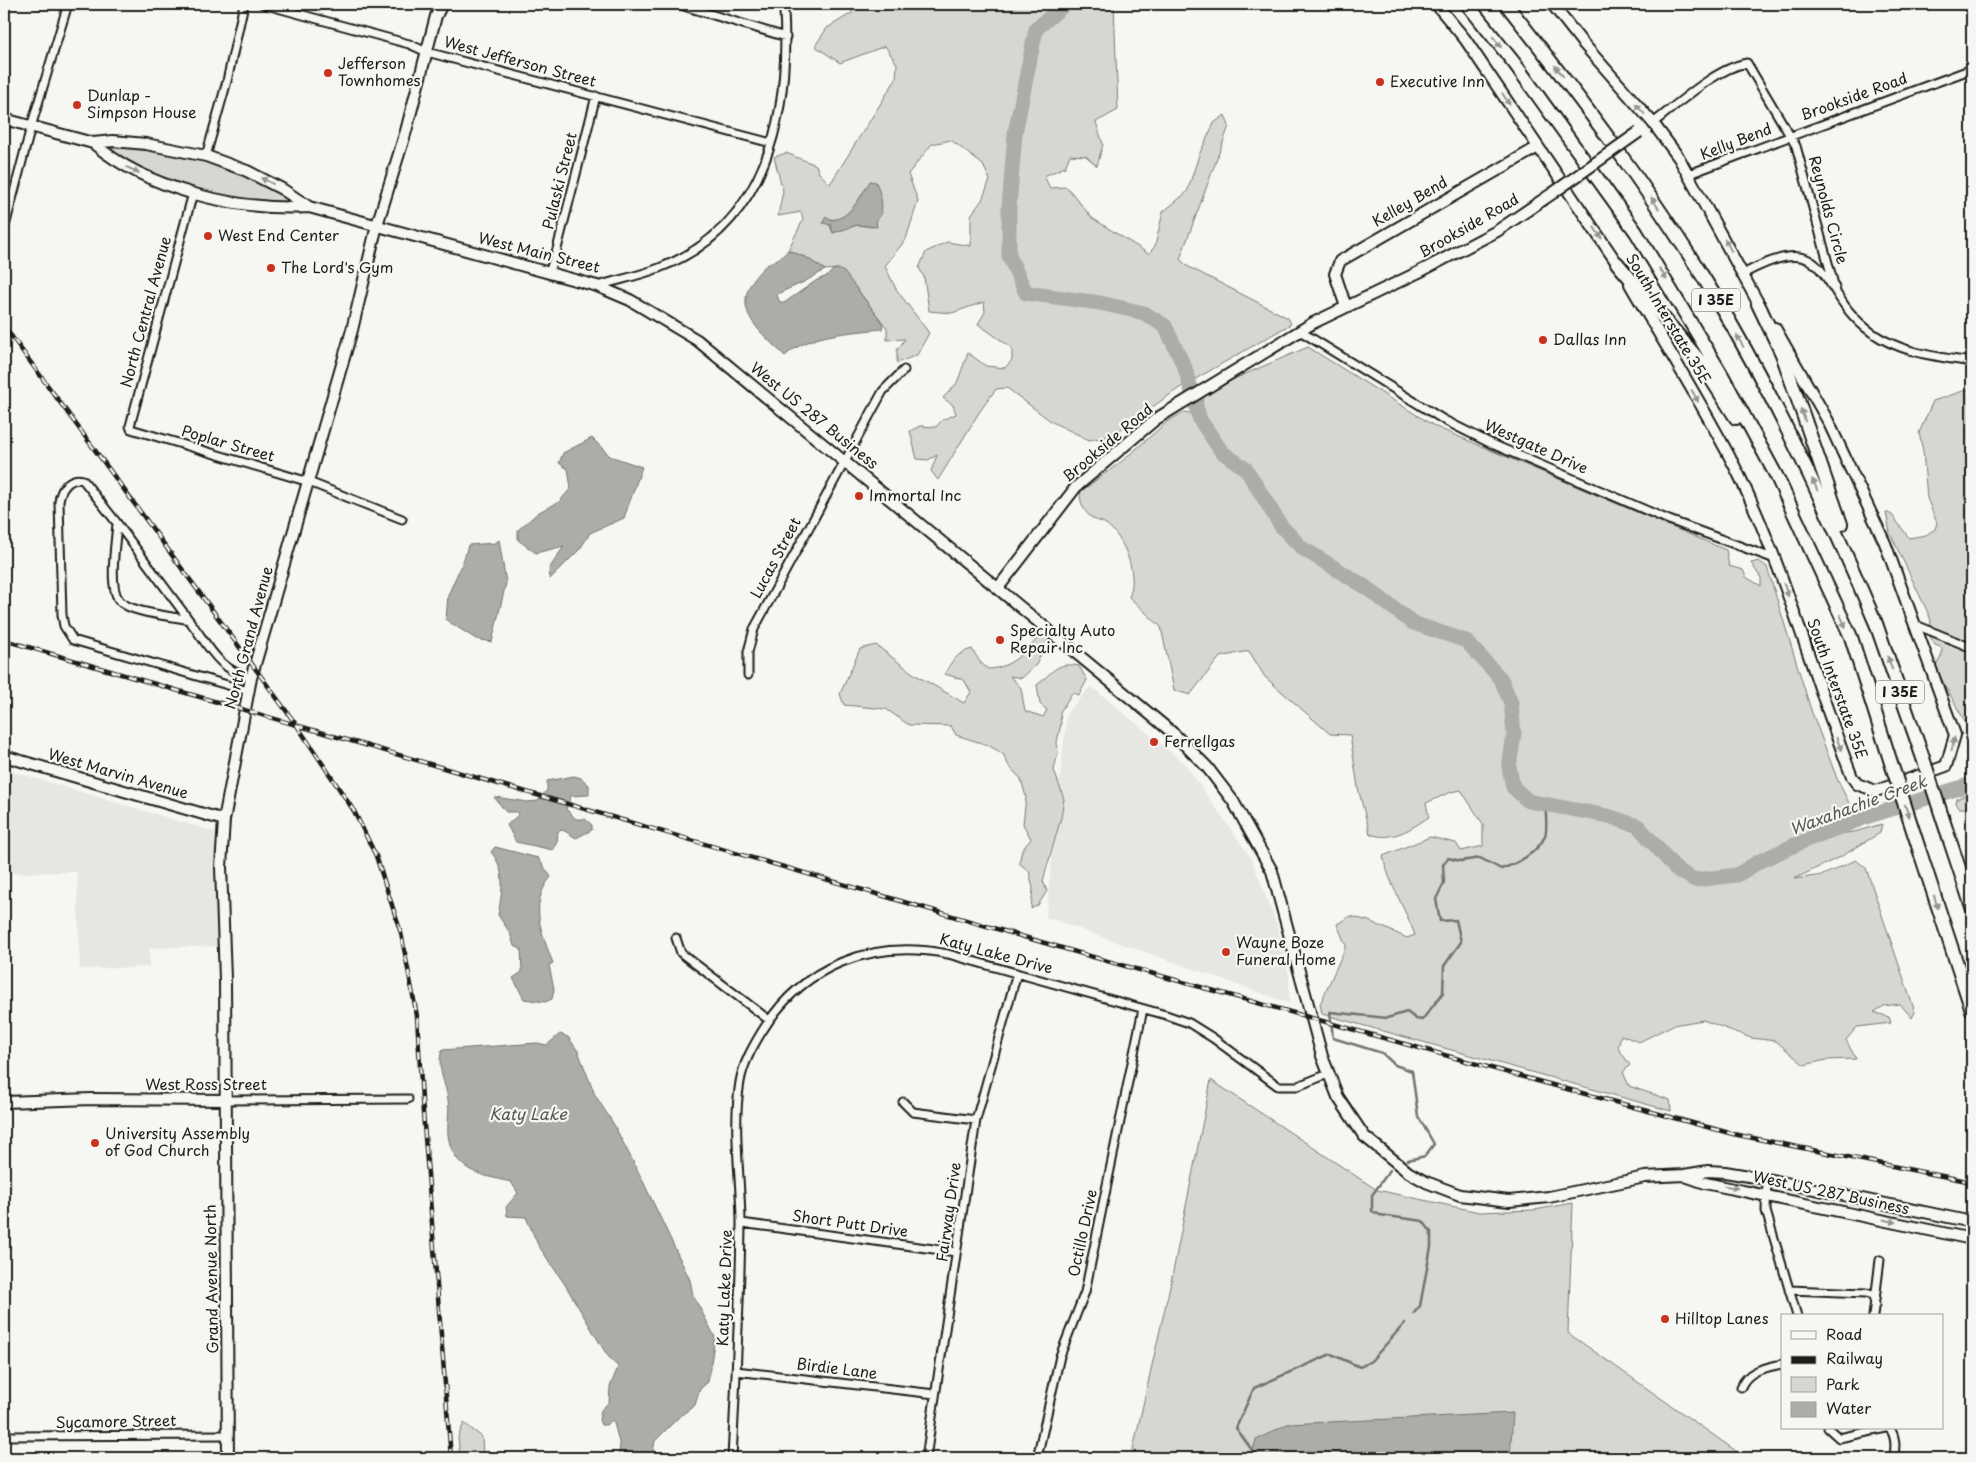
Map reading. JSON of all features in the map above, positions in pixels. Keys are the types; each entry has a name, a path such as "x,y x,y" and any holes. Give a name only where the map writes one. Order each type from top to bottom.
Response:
{"highway":[{"name":"I 35E","path":"1467,4 1515,64 1636,232 1704,344 1777,477 1851,637 1972,1010"},
{"name":"I 35E","path":"1506,4 1582,100 1644,187 1744,347 1808,469 1877,626 1972,907"},
{"path":"1617,263 1703,365 1759,459 1777,477"},
{"path":"1758,304 1782,354 1877,626"}],"main road":[{"name":"North Grand Avenue","path":"226,1100 225,978 221,867 224,820 248,691 352,330 377,225 436,16 442,4"},
{"name":"South Interstate 35E","path":"1436,4 1465,39 1617,263 1681,369 1739,476 1775,560 1849,769 1857,784 1868,790 1876,791 1946,766 1954,745 1955,735 1885,543 1833,430 1778,332 1758,304 1689,174 1653,123 1581,41 1552,4"},
{"name":"West Main Street","path":"4,119 93,143 113,141 146,144 206,156 282,189 308,207"},
{"name":"Brookside Road","path":"998,588 1076,487 1141,430 1175,407 1300,332 1496,231 1554,193 1653,123"},
{"name":"West Main Street","path":"93,143 108,156 126,166 192,193 251,205 308,207 597,286"},
{"name":"Kelley Bend","path":"1346,307 1335,274 1340,261 1538,147"},
{"name":"West US 287 Business","path":"597,286 630,300 697,340 1174,734 1207,767 1233,801 1272,871 1328,1074 1346,1112 1375,1146 1408,1172 1426,1182 1460,1194 1491,1200 1527,1200 1646,1176 1684,1175 1708,1171 1768,1179 1972,1222"},
{"name":"West Marvin Avenue","path":"4,756 224,820"},
{"name":"West Ross Street","path":"4,1102 92,1099 226,1100"},
{"name":"Grand Avenue North","path":"226,1100 228,1458"},
{"name":"West US 287 Business","path":"1684,1175 1705,1183 1766,1194 1972,1239"},
{"path":"1955,1235 1972,1244"}],"street":[{"path":"4,230 31,127 68,4"},
{"path":"206,156 227,81 244,4"},
{"name":"West Jefferson Street","path":"263,4 408,44 427,52 771,143"},
{"path":"677,4 786,37"},
{"name":"West Main Street","path":"597,286 660,268 695,249 719,232 734,218 750,194 768,159 771,143 776,131 784,78 786,37 782,4"},
{"name":"Brookside Road","path":"1653,123 1713,79 1733,67 1747,63 1792,136 1972,69"},
{"name":"Pulaski Street","path":"549,273 557,249 596,96"},
{"name":"Kelly Bend","path":"1689,174 1792,136"},
{"name":"Reynolds Circle","path":"1792,136 1805,174 1836,292"},
{"name":"North Central Avenue","path":"138,433 134,432 130,426 192,193"},
{"name":"Reynolds Circle","path":"1742,274 1780,257 1790,255 1803,258 1816,264 1857,319 1880,338 1930,356 1972,362"},
{"name":"Westgate Drive","path":"1300,332 1444,420 1492,444 1661,516 1775,560"},
{"name":"Lucas Street","path":"748,674 748,652 754,629 883,391 904,370"},
{"name":"Poplar Street","path":"138,433 216,453 309,482 402,519"},
{"path":"248,691 73,640 68,634 62,615 60,493 70,482 78,479 83,480 117,522 223,666 238,675 251,678"},
{"path":"117,522 113,586 118,600 133,608 190,620"},
{"path":"1916,625 1972,648"},
{"path":"676,938 681,953 769,1020"},
{"name":"Katy Lake Drive","path":"732,1458 741,1223 736,1132 741,1079 750,1051 778,1007 818,973 840,961 865,954 896,949 923,949 1017,973 1189,1023 1278,1086 1298,1086 1328,1074"},
{"name":"Fairway Drive","path":"926,1458 976,1120 1017,973"},
{"name":"Octillo Drive","path":"1037,1458 1060,1356 1085,1292 1143,1009"},
{"name":"West Ross Street","path":"226,1100 408,1099"},
{"path":"903,1102 913,1112 976,1120"},
{"path":"1768,1179 1766,1211 1796,1314"},
{"name":"Short Putt Drive","path":"741,1223 956,1252"},
{"path":"1873,1314 1880,1260"},
{"path":"1789,1290 1866,1293 1873,1295 1875,1305"},
{"path":"1741,1387 1745,1378 1751,1373 1781,1364"},
{"name":"Birdie Lane","path":"736,1371 936,1394"},
{"path":"1830,1430 1839,1438 1878,1430"},
{"path":"1890,1430 1893,1434 1895,1447 1893,1458"},
{"name":"Sycamore Street","path":"4,1436 228,1435"}],"shaded area":[{"path":"1091,686 1185,764 1251,858 1277,925 1289,975 1289,1003 1046,917 1067,713"},
{"path":"4,769 215,832 218,946 149,948 149,967 80,969 77,872 4,873"}],"green space":[{"path":"851,4 1114,4 1118,110 1096,122 1103,144 1097,166 1086,156 1070,155 1065,167 1044,176 1050,188 1067,187 1092,218 1149,254 1155,246 1163,212 1187,192 1199,155 1214,123 1225,115 1229,126 1180,259 1187,266 1288,318 1291,324 1178,389 1111,436 1089,440 1052,422 1007,388 996,389 980,411 938,480 931,471 937,455 928,460 917,459 910,431 920,426 936,427 942,420 956,414 953,405 943,398 957,383 968,353 986,366 1005,368 1012,360 1012,348 978,324 985,312 984,302 952,313 929,311 924,277 919,268 926,252 947,242 971,246 971,215 982,200 990,180 983,165 951,140 932,144 908,174 918,201 906,239 885,266 896,289 929,333 917,355 897,363 897,350 905,339 887,340 887,328 857,289 838,269 825,270 807,258 788,250 803,220 801,212 778,216 783,191 774,157 786,153 816,165 819,173 830,184 896,79 897,64 885,46 840,63 815,46 827,28 852,13","holes":["863,192 881,205 882,213 872,227 857,225 833,233 826,217 832,219 843,217 853,208"]},
{"path":"112,148 153,150 193,157 213,163 251,179 281,194 292,202 277,203 241,199 184,185 130,161 112,151"},
{"path":"1308,347 1436,427 1726,550 1729,566 1743,570 1746,577 1761,586 1761,578 1751,563 1759,561 1767,567 1811,710 1838,781 1853,811 1852,818 1791,839 1771,855 1802,847 1829,835 1854,832 1882,824 1880,833 1842,856 1794,879 1823,875 1856,860 1866,868 1915,1012 1912,1018 1900,1004 1884,1006 1874,1012 1889,1017 1891,1023 1857,1027 1846,1040 1856,1059 1826,1060 1804,1065 1776,1041 1751,1038 1703,1020 1673,1025 1639,1042 1621,1035 1618,1048 1630,1065 1623,1072 1629,1086 1670,1100 1671,1111 1322,1014 1320,1004 1346,946 1337,924 1350,916 1369,921 1407,938 1415,935 1393,886 1383,856 1430,837 1456,843 1461,851 1483,846 1483,824 1461,790 1451,792 1426,803 1429,817 1408,830 1386,836 1370,834 1358,788 1350,735 1330,734 1265,677 1249,651 1220,657 1190,695 1174,690 1161,627 1129,597 1132,588 1131,568 1124,547 1113,530 1089,515 1082,506 1080,498 1081,491 1121,462 1168,421 1184,412 1199,414 1204,396 1236,378"},
{"path":"1972,388 1972,756 1967,744 1971,741 1969,729 1937,671 1936,665 1942,654 1941,647 1935,645 1929,635 1931,621 1929,615 1890,533 1886,512 1892,515 1909,538 1926,535 1935,529 1937,523 1927,498 1923,451 1919,433 1933,401"},
{"path":"1040,636 1048,638 1049,650 1041,654 1036,665 1022,678 1010,676 1021,688 1025,711 1043,717 1047,710 1040,704 1037,685 1060,666 1079,666 1087,680 1079,695 1072,693 1060,712 1061,724 1057,742 1058,753 1054,770 1064,799 1061,818 1043,881 1047,891 1038,905 1031,909 1033,888 1029,871 1019,863 1022,850 1031,839 1023,824 1026,797 1021,779 1009,766 1003,754 988,745 956,735 951,726 909,725 886,709 844,705 840,694 860,649 876,645 914,674 964,703 971,692 964,680 945,674 955,658 972,649 980,662 988,669 1004,666 1029,648"},
{"path":"1972,792 1972,808 1959,808 1956,803 1957,799"},
{"path":"1211,1080 1377,1190 1479,1212 1534,1210 1573,1203 1568,1333 1746,1458 1131,1458 1172,1277"},
{"path":"464,1423 482,1437 483,1458 460,1458 458,1437"}],"water":[{"path":"870,181 876,182 882,202 881,212 876,221 877,227 857,225 833,233 831,225 823,223 826,216 831,220 844,216 854,206"},
{"path":"788,250 807,258 825,270 777,294 779,301 784,303 817,280 838,269 844,272 879,318 883,325 882,329 818,338 795,348 785,356 756,326 749,316 746,305 747,294 752,282 763,268 783,256"},
{"path":"592,438 610,456 642,467 624,518 590,533 580,549 550,579 549,569 564,546 536,553 518,540 518,530 539,512 559,502 571,488 568,469 559,463 563,453"},
{"path":"499,540 506,583 492,642 476,639 446,620 448,595 468,545 495,543"},
{"path":"574,776 581,778 589,785 589,795 571,796 566,809 576,819 585,819 592,825 592,830 576,838 563,830 558,831 557,842 553,850 516,842 507,825 518,815 517,812 506,812 494,797 528,802 538,801 547,790 547,781"},
{"path":"495,847 538,858 551,877 544,887 539,908 541,930 553,963 549,965 554,989 552,999 545,1002 524,999 513,978 522,972 521,949 514,946 510,933 498,915 502,882 499,867 491,852"},
{"name":"Katy Lake","path":"560,1034 568,1037 578,1051 595,1095 613,1123 641,1177 690,1280 693,1295 715,1337 708,1382 700,1389 695,1405 678,1418 655,1441 652,1458 618,1458 620,1446 614,1423 612,1420 606,1425 601,1425 599,1420 601,1410 609,1402 610,1387 618,1367 607,1355 564,1283 538,1245 526,1217 507,1216 506,1207 518,1193 511,1182 470,1170 456,1157 448,1135 449,1104 440,1063 442,1050 537,1043 547,1045"},
{"path":"1513,1413 1510,1458 1250,1458 1256,1440 1287,1424"}],"waterway":[{"name":"Waxahachie Creek","path":"1065,4 1036,29 1015,133 1009,207 1009,256 1026,293 1100,303 1144,313 1165,326 1185,368 1200,420 1222,452 1246,469 1281,526 1302,548 1364,586 1413,623 1466,641 1501,679 1511,703 1514,734 1509,767 1513,787 1528,801 1608,816 1638,826 1677,870 1695,880 1737,875 1760,861 1811,838 1869,816 1972,784"},
{"path":"1408,1160 1425,1156 1434,1144 1418,1116 1412,1071 1395,1065 1382,1053 1333,1038 1330,1012 1387,1018 1407,1012 1416,1019 1422,1020 1443,993 1444,966 1461,942 1456,920 1440,921 1436,899 1444,883 1443,865 1448,858 1461,861 1480,858 1501,869 1520,861 1532,853 1545,836 1546,805"},
{"path":"1390,1170 1372,1195 1372,1211 1380,1215 1423,1221 1431,1232 1431,1247 1420,1306 1414,1313"},
{"path":"1254,1453 1236,1428 1254,1388 1331,1354 1360,1367 1371,1361 1405,1323"}],"railway":[{"path":"4,326 298,727 354,811 376,856 401,933 417,1016 451,1458"},
{"path":"4,640 1093,957 1534,1080 1733,1134 1972,1182"}],"place":[{"name":"Jefferson Townhomes","path":"328,73"},
{"name":"Executive Inn","path":"1380,82"},
{"name":"Dunlap - Simpson House","path":"77,105"},
{"name":"West End Center","path":"208,236"},
{"name":"The Lord's Gym","path":"271,268"},
{"name":"Dallas Inn","path":"1543,340"},
{"name":"Immortal Inc","path":"859,496"},
{"name":"Specialty Auto Repair Inc","path":"1000,640"},
{"name":"Ferrellgas","path":"1154,742"},
{"name":"Wayne Boze Funeral Home","path":"1226,952"},
{"name":"University Assembly of God Church","path":"95,1143"},
{"name":"Hilltop Lanes","path":"1665,1319"}]}
